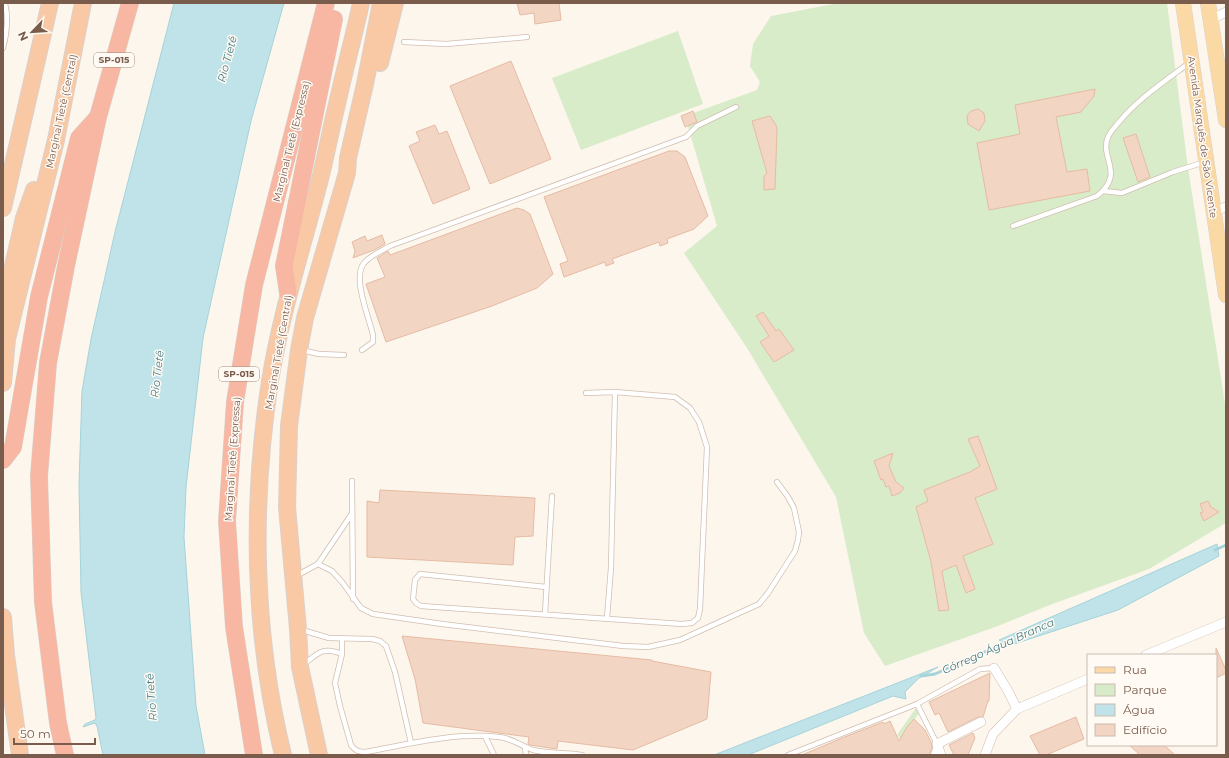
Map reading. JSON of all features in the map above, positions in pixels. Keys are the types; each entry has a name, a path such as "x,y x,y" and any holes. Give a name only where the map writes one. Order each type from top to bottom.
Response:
{"highway":[{"path":"3,208 50,3"},
{"name":"Marginal Tietê (Central)","path":"3,384 7,339 56,140 83,3"},
{"name":"SP-015","path":"65,755 58,723 42,602 38,476 48,363 66,266 98,117 130,3"},
{"name":"Marginal Tietê (Expressa)","path":"254,755 234,627 227,521 235,402 254,285 326,3"},
{"path":"288,293 284,266 311,136 336,3"},
{"name":"Marginal Tietê (Central)","path":"283,755 268,677 262,632 258,578 260,474 270,381 288,293 320,181 361,3"},
{"path":"347,173 348,158 365,84 381,3"},
{"path":"319,755 300,667 294,578 287,507 289,426 299,350 305,318 347,173 354,159 395,3"},
{"path":"3,460 13,447 39,297 79,138 98,117"},
{"path":"3,309 24,218 47,148 56,140"},
{"path":"3,617 6,655 20,755"}],"main road":[{"name":"Avenida Marquês de São Vicente","path":"1183,3 1206,161 1220,209 1226,295"},
{"path":"1208,3 1226,120"}],"street":[{"path":"1210,20 1226,12"},
{"path":"1148,654 1226,622"},
{"path":"994,668 1017,709"},
{"path":"985,755 993,734 1017,709 1087,678"},
{"path":"940,755 937,744 981,722"}],"lane":[{"path":"3,48 7,34 8,14 5,3"},
{"path":"404,42 446,44 527,37"},
{"path":"1013,226 1097,196 1103,191 1111,176 1107,138 1128,111 1192,60"},
{"path":"362,350 373,342 373,335 359,283 360,273 363,265 372,256 390,246 686,137 696,126 736,107"},
{"path":"1103,191 1122,193 1173,172 1206,161"},
{"path":"299,350 319,354 344,355"},
{"path":"607,618 611,568 615,392"},
{"path":"546,587 420,574 415,580 413,598 416,603 421,606 682,624 692,622 698,618 701,604 707,447 698,422 690,408 675,397 615,392 586,393"},
{"path":"352,481 354,599"},
{"path":"318,564 332,571 361,608 372,614 623,646 648,647 680,640 759,604 795,551 798,540 799,532 794,508 788,496 777,482"},
{"path":"545,614 552,496"},
{"path":"294,578 318,564 352,515"},
{"path":"298,629 329,638 372,639 380,641 386,646 395,672 411,743"},
{"path":"342,639 342,654 335,683 343,718 351,745 354,750 366,752 411,743 470,736 485,736 502,737 525,747 540,751 582,755"},
{"path":"300,667 324,650 342,654"},
{"path":"788,755 917,704 980,668 994,668"},
{"path":"917,704 937,744 933,755"},
{"path":"485,736 494,755"},
{"path":"525,747 526,755"}],"green space":[{"path":"839,3 1167,3 1188,168 1226,410 1226,523 1149,569 1047,606 998,626 885,666 864,633 836,497 747,348 684,253 717,226 685,116 757,90 760,82 750,66 753,44 771,16"},
{"path":"678,31 703,104 581,150 552,78"},
{"path":"916,708 920,712 900,739 897,735"}],"water":[{"name":"Rio Tietê","path":"174,3 284,3 251,121 203,338 186,487 184,537 196,706 205,755 103,755 97,726 95,723 83,727 85,724 95,720 96,718 81,592 79,484 82,391 91,339 115,232"},
{"path":"1217,544 1219,556 1118,610 1008,646 999,640"},
{"path":"938,667 919,678 905,692 906,699 893,696 748,755 714,755"}],"building":[{"path":"517,3 559,3 561,20 535,24 534,13 520,15"},
{"path":"511,61 551,159 490,184 450,86"},
{"path":"1095,89 1094,96 1081,112 1056,117 1067,172 1087,169 1090,191 989,210 977,143 1020,134 1015,105"},
{"path":"978,109 984,113 985,121 979,131 968,124 967,116 971,111"},
{"path":"693,111 697,122 685,127 681,116"},
{"path":"770,116 776,125 777,130 775,189 764,190 764,176 767,173 752,121"},
{"path":"435,125 439,134 447,131 470,189 433,204 409,146 420,141 416,132"},
{"path":"1136,134 1150,177 1138,182 1123,138"},
{"path":"669,151 677,151 685,157 708,216 694,229 667,239 668,243 660,246 659,242 612,259 614,263 606,266 605,262 564,277 560,264 568,261 544,197"},
{"path":"517,208 530,214 553,274 537,288 492,306 386,342 366,284 385,277 377,258 388,251 390,255"},
{"path":"382,235 385,244 353,258 355,251 352,242 365,236 367,241"},
{"path":"763,312 776,331 779,329 794,350 774,362 760,342 769,336 756,316"},
{"path":"978,436 997,489 975,498 993,544 963,556 975,589 966,593 956,565 942,571 949,610 939,611 931,562 916,507 928,501 924,490 970,472 980,466 968,439"},
{"path":"893,453 889,466 896,482 904,488 900,493 892,496 889,486 886,487 883,479 881,480 874,461"},
{"path":"380,490 535,498 533,536 515,537 513,565 367,557 367,501 379,503"},
{"path":"1208,501 1211,507 1219,512 1204,521 1200,513 1203,512 1200,504"},
{"path":"402,636 652,660 711,672 707,719 633,750 558,741 557,749 530,745 528,744 529,737 423,723 415,679"},
{"path":"1216,648 1226,670 1226,673 1217,678 1217,654"},
{"path":"990,673 989,701 983,717 978,717 948,732 939,713 935,715 929,702"},
{"path":"1076,717 1084,739 1046,755 1040,755 1030,736"},
{"path":"914,719 925,730 931,742 932,747 929,755 802,755 883,722 884,724 890,721 899,741 907,727"},
{"path":"973,733 975,738 968,755 954,755 949,745"},
{"path":"1130,746 1165,746 1175,755 1140,755"}],"waterway":[{"name":"Córrego Água Branca","path":"1215,550 1226,545"},
{"name":"Córrego Água Branca","path":"921,676 935,674 1007,642"}]}
